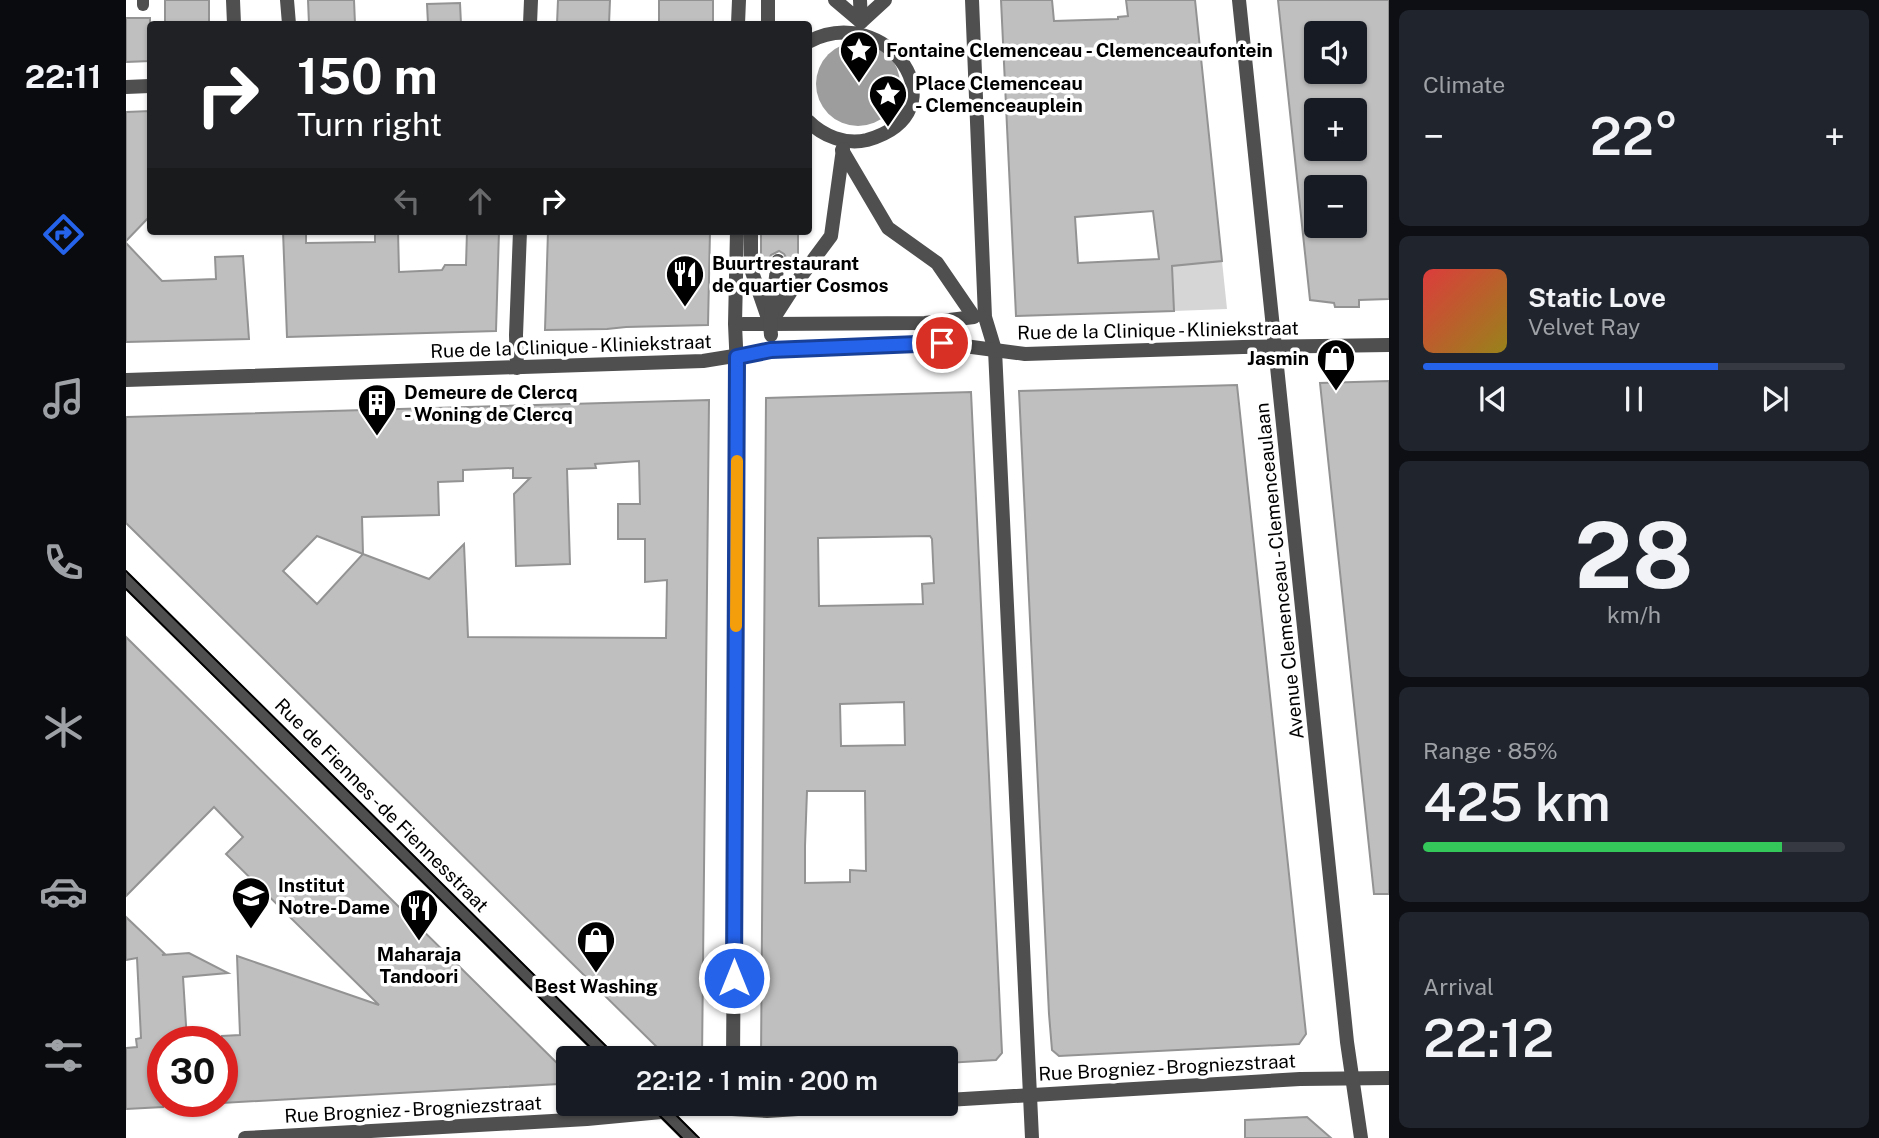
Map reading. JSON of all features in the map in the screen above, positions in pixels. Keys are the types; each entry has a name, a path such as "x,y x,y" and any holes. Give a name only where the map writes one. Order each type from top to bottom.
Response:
{"street":[{"path":"233,0 234,21"},
{"path":"288,0 289,21"},
{"path":"530,21 531,0"},
{"path":"738,21 739,0"},
{"path":"768,0 768,21"},
{"path":"835,0 861,22 884,30 897,41 912,69 910,102 902,117 877,137 844,145"},
{"path":"860,0 861,22"},
{"path":"812,38 837,24 861,22 885,0"},
{"path":"972,0 985,317 995,349 1032,1138"},
{"name":"Avenue Clemenceau - Clemenceaulaan","path":"1239,0 1360,1138"},
{"path":"126,87 147,86"},
{"path":"743,324 770,330 925,323 974,317 937,263 888,228 844,145 812,125"},
{"path":"770,330 799,279 831,236 844,145"},
{"path":"517,368 520,235"},
{"path":"733,1046 737,235"},
{"path":"751,235 751,269 770,330"},
{"path":"770,330 778,261 799,279"},
{"name":"Rue de la Clinique - Kliniekstraat","path":"128,380 703,361 771,350 942,343 1025,354 1389,345"},
{"name":"Rue de Fiennes - de Fiennesstraat","path":"126,580 597,1046"},
{"name":"Rue Brogniez - Brogniezstraat","path":"958,1099 1300,1079 1389,1078"},
{"name":"Rue Brogniez - Brogniezstraat","path":"246,1138 607,1116"},
{"path":"668,1116 690,1138"}],"shaded area":[{"path":"850,42 866,42 882,49 893,60 900,76 897,100 888,114 866,126 850,126 834,119 823,108 816,92 816,76 823,60 834,49"},
{"path":"1222,261 1227,309 1174,311 1172,266"}],"building":[{"path":"165,0 209,0 209,21 165,21"},
{"path":"308,0 354,0 355,21 309,21"},
{"path":"558,0 610,0 609,21 557,21"},
{"path":"659,0 713,0 713,21 659,21"},
{"path":"1001,0 1052,0 1054,21 1118,19 1128,16 1126,0 1195,0 1222,261 1172,266 1174,311 1016,316","holes":["1153,211 1159,259 1078,263 1075,217"]},
{"path":"1278,0 1389,0 1389,299 1359,300 1359,307 1335,307 1334,303 1310,300"},
{"path":"460,3 461,21 428,21 427,4"},
{"path":"126,18 150,18 150,21 147,21 147,61 126,62"},
{"path":"147,111 147,219 126,241 126,112"},
{"path":"283,235 306,235 306,243 375,242 375,235 398,235 399,272 442,270 445,265 466,265 467,235 499,235 496,331 287,337"},
{"path":"548,235 710,235 708,325 545,330"},
{"path":"761,235 798,235 798,261 788,261 779,251 771,255 768,261 761,261"},
{"path":"126,243 162,281 216,279 215,257 243,256 249,339 126,342"},
{"path":"1389,381 1389,894 1374,894 1320,383"},
{"path":"1237,385 1306,1034 1299,1044 1059,1056 1052,1050 1049,1014 1019,391"},
{"path":"971,392 1002,1053 996,1060 958,1062 958,1046 761,1046 766,398","holes":["930,536 934,583 922,584 923,604 819,606 818,538","904,702 905,745 841,746 840,704","807,791 865,791 866,871 850,870 850,882 805,883"]},
{"path":"709,400 702,1046 656,1046 126,523 126,417","holes":["639,461 640,504 618,504 618,539 645,539 645,582 667,580 666,638 468,637 464,544 429,579 363,554 362,517 439,515 438,482 463,481 463,470 513,468 513,478 530,478 514,494 516,566 570,564 567,469 596,468 595,464","317,536 363,554 317,604 283,571"]},
{"path":"126,637 556,1062 556,1084 238,1102 240,1035 237,956 379,1005 226,854 243,837 214,807 126,896"},
{"path":"126,917 165,954 162,955 189,953 228,973 183,977 186,1026 147,1026 147,1108 126,1109 126,1048 137,1047 136,1039 141,1038 137,958 126,960"},
{"path":"1307,1117 1331,1138 1245,1138 1245,1120"}],"tram line":[{"path":"126,571 606,1046"},
{"path":"126,589 589,1046"},
{"path":"660,1116 682,1138"},
{"path":"677,1116 699,1138"}],"slow traffic":[{"path":"736,626 737,461"}],"place":[{"name":"Fontaine Clemenceau - Clemenceaufontein","path":"859,84"},
{"name":"Place Clemenceau - Clemenceauplein","path":"888,128"},
{"name":"Buurtrestaurant de quartier Cosmos","path":"685,308"},
{"name":"Jasmin","path":"1336,392"},
{"name":"Demeure de Clercq - Woning de Clercq","path":"377,437"},
{"name":"Institut Notre-Dame","path":"251,930"},
{"name":"Maharaja Tandoori","path":"419,942"},
{"name":"Best Washing","path":"596,974"}],"route":[{"path":"734,978 737,357 771,350 942,343"}]}
